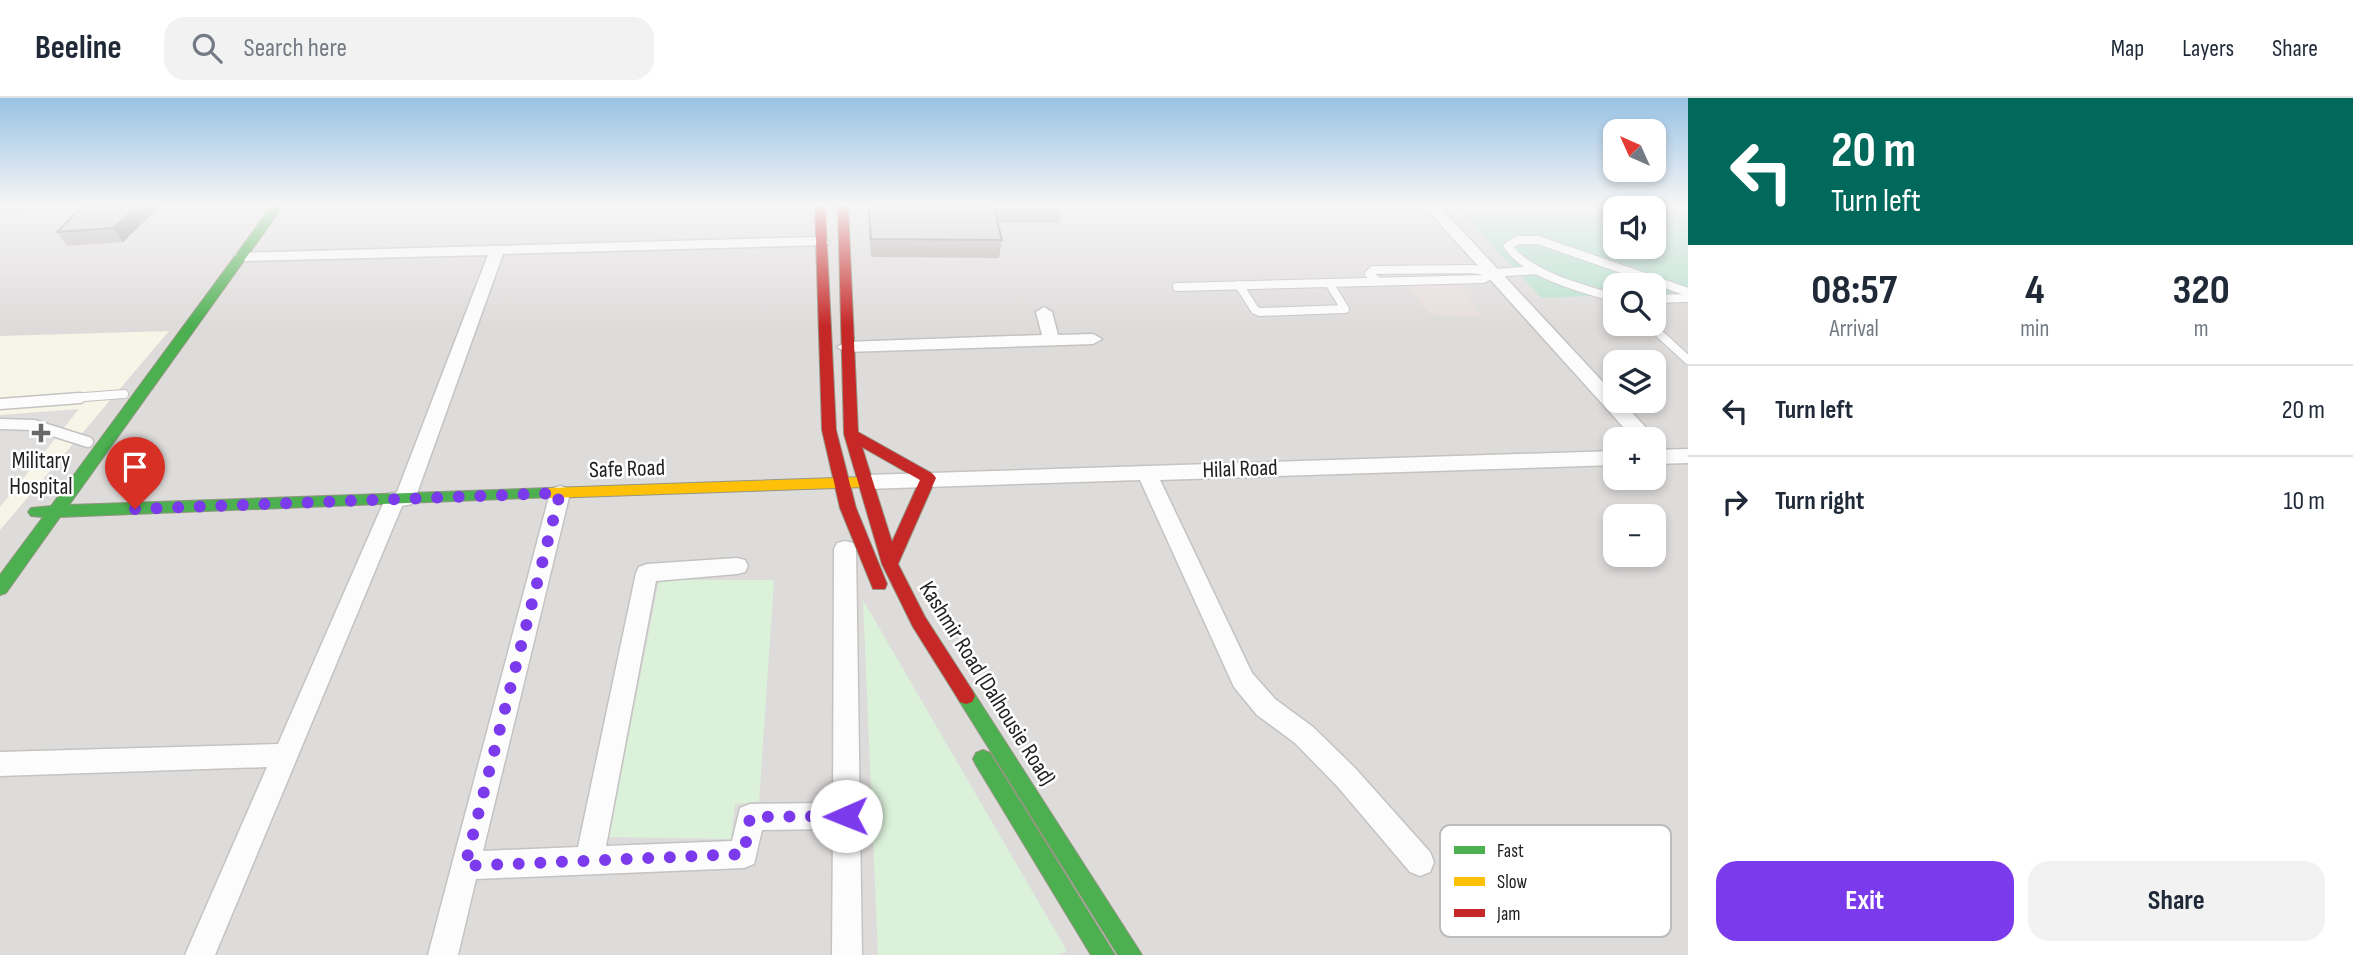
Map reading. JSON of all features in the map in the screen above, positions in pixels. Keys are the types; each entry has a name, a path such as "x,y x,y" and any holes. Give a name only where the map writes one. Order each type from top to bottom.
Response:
{"street":[{"path":"15,540 234,246"},
{"path":"0,588 249,246"},
{"path":"242,256 659,246"},
{"name":"Kashmir Road (Dalhousie Road)","path":"821,246 831,445 841,483 872,570 885,594"},
{"name":"Kashmir Road (Dalhousie Road)","path":"845,246 851,433 890,564 919,622 1131,955"},
{"path":"1469,246 1634,427"},
{"path":"200,955 400,499 497,250"},
{"path":"1044,312 1051,339"},
{"path":"846,347 1093,339"},
{"path":"851,433 928,478 890,564"},
{"path":"778,485 817,463 831,445"},
{"path":"1666,455 1688,456"},
{"name":"Hilal Road","path":"866,482 1603,458"},
{"path":"1146,471 1243,680 1266,708 1304,735 1346,777 1420,862"},
{"name":"Safe Road","path":"36,512 866,482"},
{"path":"443,955 560,493"},
{"path":"845,548 847,955"},
{"path":"589,861 646,573 737,566"},
{"name":"Kashmir Road (Dalhousie Road)","path":"974,746 1104,955"},
{"path":"0,764 286,755"},
{"path":"465,866 744,854 750,817 846,816"}],"lane":[{"path":"1508,246 1512,256 1539,270 1603,294"},
{"path":"1555,246 1688,292"},
{"path":"1379,282 1368,274 1373,270 1472,269 1495,273 1539,270"},
{"path":"1177,287 1483,279 1495,273"},
{"path":"1239,285 1255,310 1260,313 1345,309 1329,283"},
{"path":"1666,299 1688,298"},
{"path":"1662,336 1688,360"},
{"path":"0,404 124,394"},
{"path":"0,425 20,422 46,426 88,442"}],"shaded area":[{"path":"0,246 1603,246 1603,259 1666,259 1666,246 1688,246 1688,955 0,955"},
{"path":"1409,285 1460,286 1482,317 1430,314"},
{"name":"Military Hospital","path":"169,331 0,530 0,336"},
{"path":"79,409 0,507 0,415"}],"green space":[{"path":"1493,246 1603,246 1603,259 1666,259 1666,246 1688,246 1688,293 1666,294 1666,273 1603,273 1603,295 1542,298"},
{"path":"659,580 774,580 759,802 735,804 731,839 609,837"},
{"path":"863,600 1067,951 1057,955 878,955"}],"traffic: fast":[{"path":"0,588 249,246"},
{"path":"36,512 549,493"},
{"path":"966,696 1131,955"},
{"path":"983,759 1104,955"}],"traffic: slow":[{"path":"549,493 866,482"}],"traffic: jam":[{"path":"822,246 829,430 848,508 879,584"},
{"path":"844,246 851,434 890,564 919,622 966,696"},
{"path":"851,434 928,478 890,564"}],"place":[{"name":"Military Hospital","path":"41,433"}],"route":[{"path":"135,509 560,493 465,866 744,854 750,817 846,816"}]}
